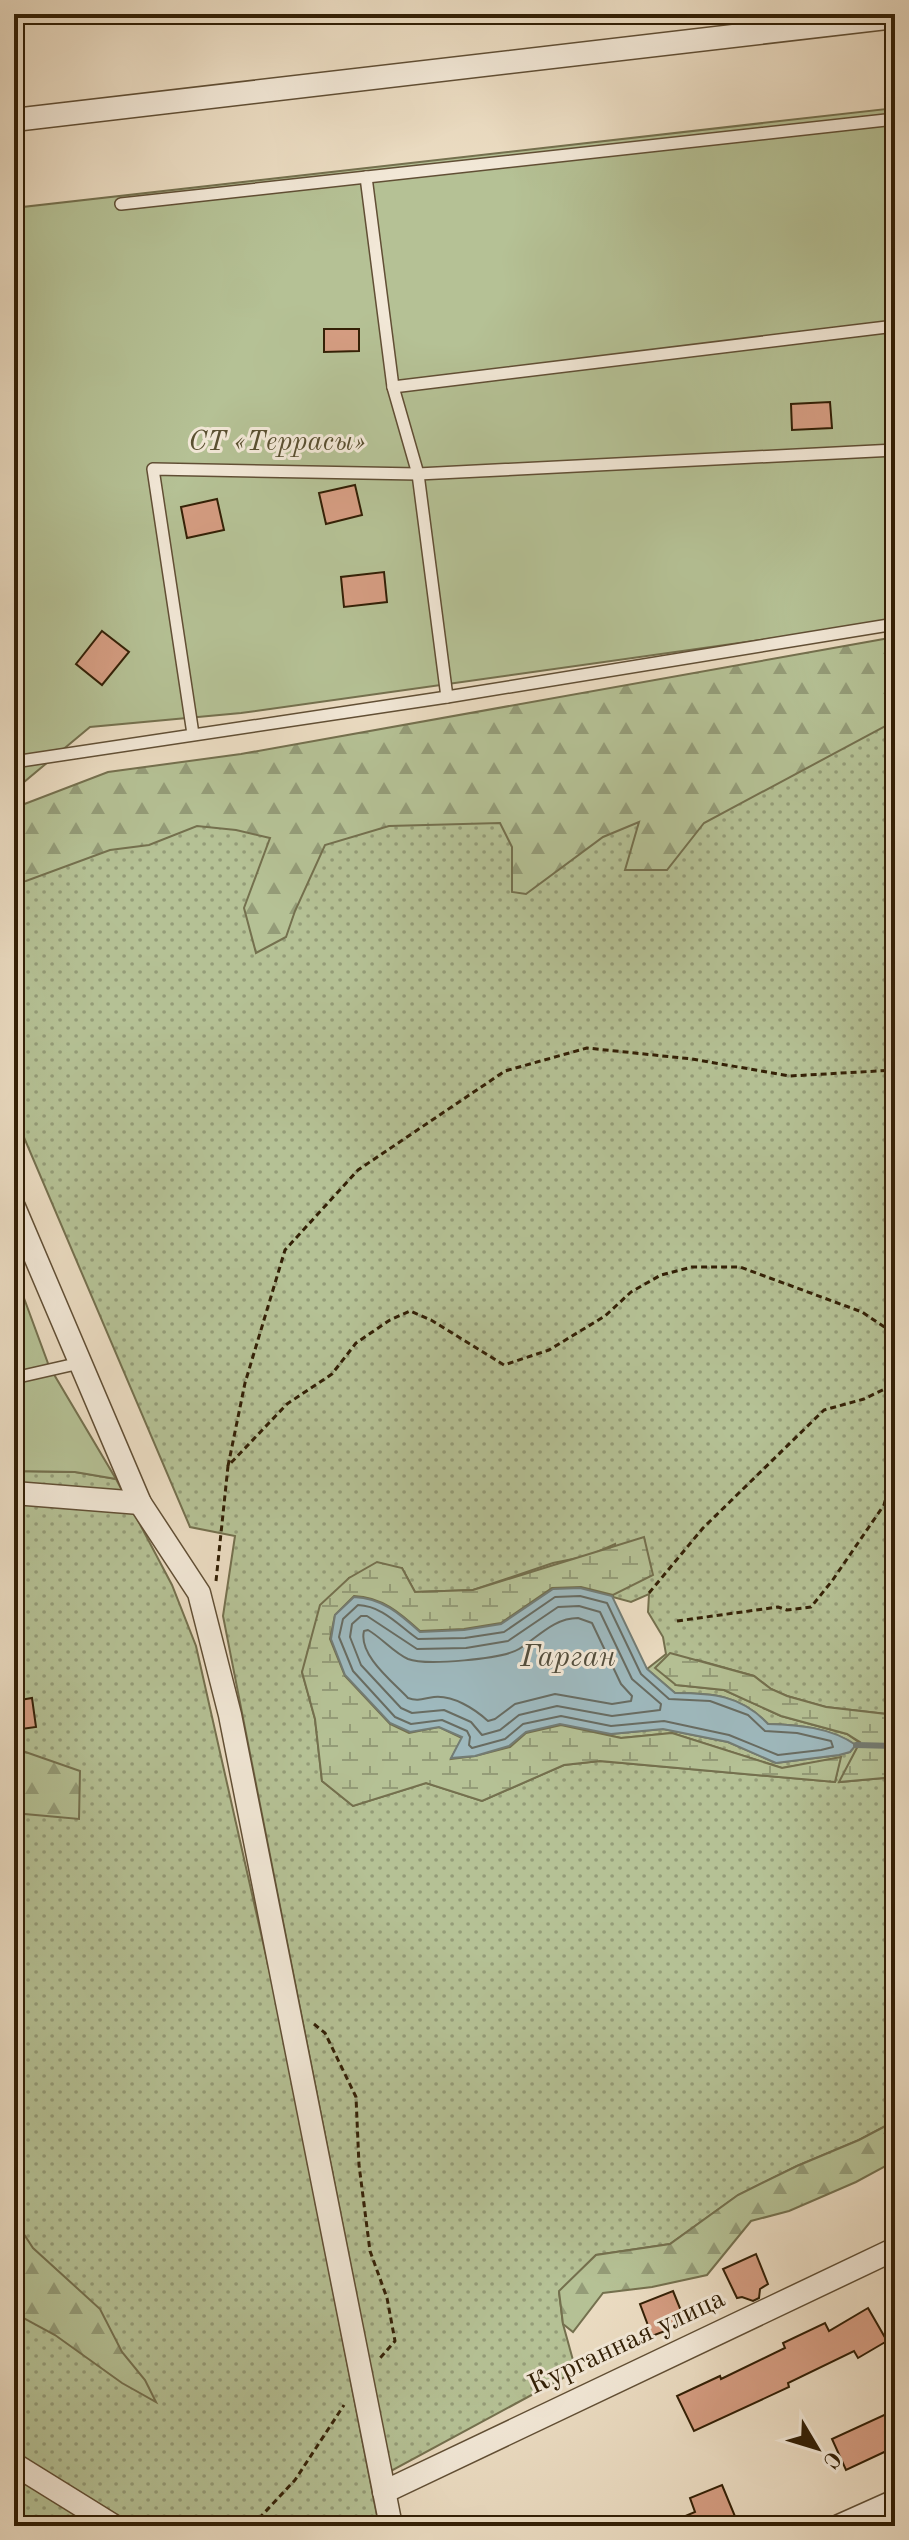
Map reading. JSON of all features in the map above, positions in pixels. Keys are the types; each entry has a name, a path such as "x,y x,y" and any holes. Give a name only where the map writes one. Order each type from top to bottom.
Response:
{"street":[{"path":"14,120 895,17"},
{"path":"14,1207 140,1503 199,1593 230,1715 391,2526"},
{"path":"14,1493 140,1503"},
{"name":"Курганная улица","path":"384,2492 895,2249"},
{"path":"14,2464 114,2526"},
{"path":"839,2526 895,2501"}],"lane":[{"path":"121,204 895,119"},
{"path":"366,177 393,387 418,474 447,697"},
{"path":"393,387 895,326"},
{"path":"193,734 153,469 418,474 895,450"},
{"path":"14,762 447,697 895,624"},
{"path":"14,1378 80,1363"}],"path":[{"path":"215,1589 228,1466 245,1383 285,1250 358,1170 505,1071 587,1048 692,1059 790,1076 895,1070"},
{"path":"228,1466 287,1404 332,1374 356,1343 390,1320 410,1311 431,1320 504,1365 549,1350 605,1316 631,1292 661,1275 692,1267 740,1267 862,1312 895,1334"},
{"path":"649,1593 703,1528 824,1410 864,1399 895,1384"},
{"path":"677,1621 778,1607 787,1610 811,1607 884,1505 895,1464"}],"green space":[{"name":"СТ «Террасы»","path":"895,108 895,621 241,713 90,727 14,788 14,208"},
{"path":"895,637 895,721 704,823 667,870 625,870 639,822 603,837 526,894 512,892 512,847 500,823 389,826 325,845 286,937 256,953 244,908 270,838 197,826 149,845 110,850 26,881 14,882 14,808 108,772 241,754"},
{"path":"895,659 895,1715 826,1707 787,1696 754,1676 697,1660 676,1685 724,1690 781,1716 847,1734 860,1743 840,1782 895,1777 895,2121 738,2195 670,2244 596,2255 559,2292 563,2324 576,2371 391,2471 223,1616 235,1536 190,1527 14,1114 14,831","holes":["615,1544 613,1595 581,1587 552,1588 501,1623 420,1631 398,1612 373,1599 354,1596 341,1609 334,1619 331,1638 333,1650 349,1678 372,1707 397,1728 412,1733 439,1727 450,1759 510,1747 526,1733 561,1725 621,1738 672,1733 782,1768 840,1758 835,1782 600,1761 564,1765 482,1801 426,1783 353,1806 322,1781 315,1719 302,1672 349,1578 402,1568 415,1592 473,1590 553,1563 588,1556","580,1588 631,1602 649,1594 648,1612 663,1637 666,1654 647,1669 675,1693 736,1701 768,1724 824,1731 855,1745 850,1752 839,1755 776,1763 728,1742 663,1729 611,1734 560,1724 525,1732 509,1746 452,1757 463,1738 439,1727 410,1732 398,1613 420,1632 464,1630 501,1624 553,1589"]},
{"path":"14,1271 49,1366 116,1479 75,1472 14,1471"},
{"path":"14,1471 75,1472 116,1479 172,1585 196,1646 278,2009 379,2526 14,2526"},
{"path":"644,1537 653,1575 613,1595 581,1587 552,1588 501,1623 420,1631 382,1603 354,1596 335,1615 330,1639 345,1676 390,1724 409,1733 439,1727 462,1738 451,1759 510,1747 526,1733 561,1725 621,1738 672,1733 782,1768 841,1757 835,1782 600,1761 564,1765 482,1801 426,1783 353,1806 322,1781 315,1719 302,1672 320,1605 349,1578 377,1562 402,1568 415,1592 473,1590"},
{"path":"670,1653 754,1676 787,1696 826,1707 895,1715 895,1777 839,1782 860,1742 847,1734 781,1716 724,1690 676,1685 655,1668"},
{"path":"14,1748 80,1771 79,1819 14,1813"},
{"path":"895,2121 895,2161 789,2211 751,2221 707,2275 652,2287 603,2293 573,2332 563,2324 559,2291 596,2255 670,2244 738,2195"},
{"path":"14,2219 33,2248 100,2309 122,2352 145,2380 156,2402 122,2383 55,2335 14,2313"}],"water":[{"name":"Гарган","path":"580,1588 612,1596 647,1669 675,1693 736,1701 768,1724 825,1731 856,1745 850,1752 839,1755 776,1763 728,1742 663,1729 611,1734 560,1724 526,1732 509,1746 475,1756 451,1758 462,1737 439,1727 410,1732 390,1723 345,1675 331,1639 335,1615 354,1597 382,1604 420,1632 501,1624 553,1589"}],"building":[{"path":"324,329 359,329 359,351 324,352"},
{"path":"830,402 832,428 792,430 791,404"},
{"path":"355,485 362,515 326,524 319,493"},
{"path":"217,499 224,530 187,538 181,507"},
{"path":"384,572 387,602 344,607 341,577"},
{"path":"102,631 129,652 102,685 76,664"},
{"path":"32,1698 36,1727 14,1730 14,1701"},
{"path":"756,2254 768,2284 760,2289 759,2298 753,2301 737,2298 723,2269"},
{"path":"673,2291 686,2323 652,2336 640,2304"},
{"path":"868,2308 887,2341 858,2358 854,2351 788,2383 789,2387 694,2431 677,2396 785,2348 783,2343 825,2323 829,2331"},
{"path":"895,2410 895,2447 846,2470 832,2439"},
{"path":"722,2485 739,2526 662,2526 695,2512 690,2498"}],"waterway":[{"path":"856,1745 895,1746"}]}
